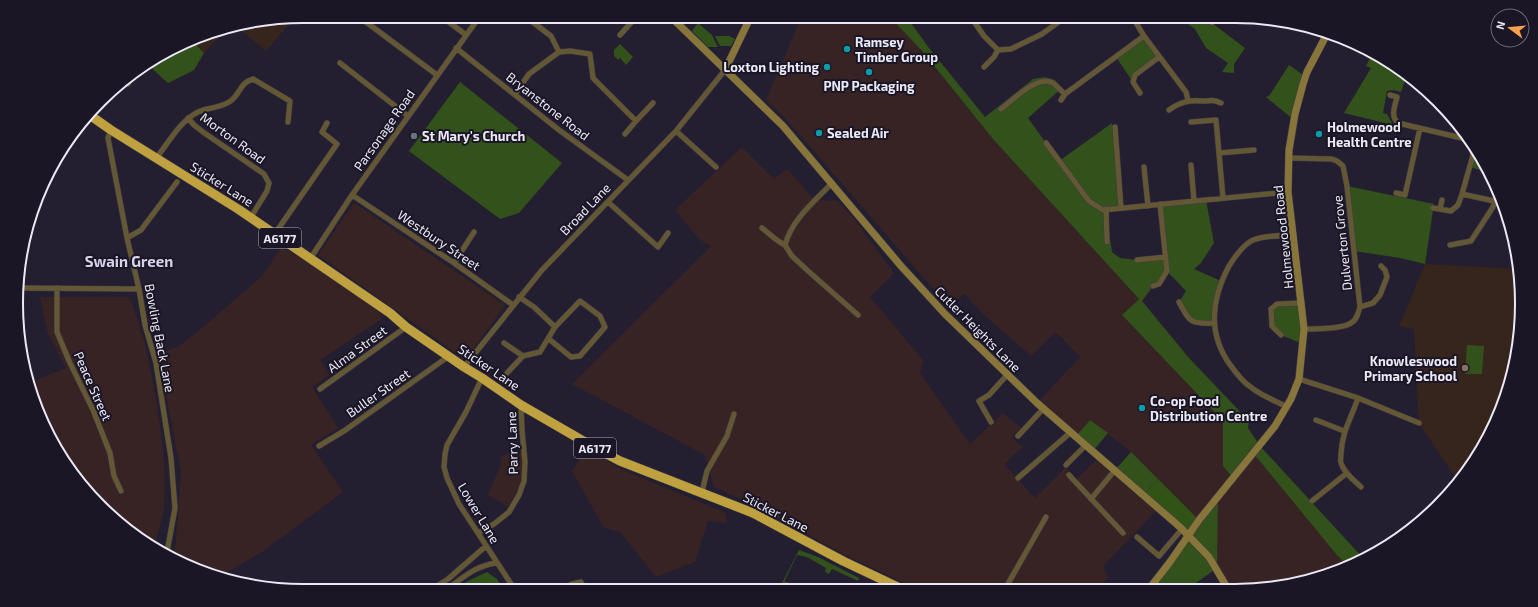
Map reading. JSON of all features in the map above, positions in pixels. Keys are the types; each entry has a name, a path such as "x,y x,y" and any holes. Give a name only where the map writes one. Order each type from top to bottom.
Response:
{"highway":[{"name":"Sticker Lane","path":"94,118 251,217 274,235 390,313 406,327 521,405 620,461 753,513 890,584"}],"street":[{"path":"367,23 437,75"},
{"path":"450,23 466,35"},
{"name":"Parsonage Road","path":"310,259 352,195 475,23"},
{"path":"534,23 551,36 559,52"},
{"path":"620,35 631,23"},
{"name":"Cutler Heights Lane","path":"676,23 783,126 910,276 945,314 1043,409 1182,529 1209,557 1225,584"},
{"path":"725,70 747,23"},
{"path":"975,23 984,36 998,50 1011,49 1042,34 1057,23"},
{"path":"1136,23 1159,57 1186,92 1188,100"},
{"path":"1061,100 1065,94 1144,36"},
{"name":"Holmewood Road","path":"1153,584 1199,520 1272,430 1287,407 1299,379 1304,330 1288,192 1291,136 1307,72 1325,38"},
{"name":"Bryanstone Road","path":"456,48 559,130 628,180"},
{"path":"984,67 994,57 998,50"},
{"path":"515,94 528,74 559,52 570,51 590,54 593,78 636,121"},
{"path":"1140,93 1133,82 1135,75 1159,57"},
{"path":"340,64 408,116"},
{"name":"Broad Lane","path":"464,367 542,270 676,132 725,70"},
{"path":"157,158 176,131 188,118 209,107 222,106 232,100 246,81 253,79 290,101 288,122"},
{"path":"1001,109 1031,86 1043,81 1052,83 1065,94"},
{"path":"1062,88 1065,94"},
{"path":"1390,95 1397,97 1393,113 1395,120 1398,123 1460,138"},
{"path":"1169,110 1177,104 1188,100 1212,100 1221,103"},
{"path":"625,134 653,103"},
{"name":"Morton Road","path":"188,118 203,132 264,174 269,183 267,191 251,217"},
{"path":"1191,122 1216,120 1223,198"},
{"path":"274,235 337,144 322,132 327,123"},
{"path":"1115,127 1121,208"},
{"path":"1396,193 1405,196 1420,128"},
{"name":"Bowling Back Lane","path":"111,130 108,138 145,325 156,363 171,458 175,508 168,549"},
{"path":"676,132 716,167"},
{"path":"1046,143 1088,201 1103,210 1288,192"},
{"path":"1219,153 1254,150"},
{"path":"1433,208 1451,211 1458,204 1473,156"},
{"name":"Dulverton Grove","path":"1290,158 1332,160 1343,166 1347,186 1360,307 1358,315 1351,324 1338,327 1304,330"},
{"path":"1192,164 1194,201"},
{"path":"1144,167 1148,206"},
{"path":"127,238 141,230 177,182"},
{"path":"785,245 788,235 811,203 832,183"},
{"path":"1450,245 1471,241 1493,207 1494,201 1462,194"},
{"name":"Westbury Street","path":"352,195 454,263 513,305"},
{"path":"1440,209 1442,200"},
{"path":"608,202 658,247 668,233"},
{"path":"1153,286 1159,284 1167,271 1160,204"},
{"path":"1106,209 1107,242"},
{"path":"762,228 777,242 785,245 792,256 858,315"},
{"path":"454,263 474,232"},
{"path":"1287,407 1252,388 1231,366 1218,345 1213,323 1216,299 1221,281 1234,258 1251,241 1264,237 1294,235"},
{"path":"1137,260 1166,257"},
{"path":"1360,307 1373,303 1380,295 1387,277 1385,270 1381,266"},
{"path":"24,288 139,289"},
{"name":"Peace Street","path":"57,288 57,332 94,413 110,453 114,476 121,491"},
{"path":"520,297 555,327"},
{"path":"507,373 523,356 540,352 555,327 580,301 600,316 605,327 580,356 571,356 549,339"},
{"path":"1179,302 1189,320 1198,323 1213,323"},
{"name":"Holmewood Road","path":"1281,335 1272,326 1271,308 1277,304 1302,303"},
{"name":"Alma Street","path":"320,389 406,327"},
{"path":"504,343 523,356"},
{"name":"Buller Street","path":"319,446 449,356"},
{"path":"991,422 979,401 989,395 1007,375"},
{"name":"Lower Lane","path":"482,378 469,406 452,435 444,458 447,478 454,496 511,584"},
{"path":"1299,379 1378,405 1419,423"},
{"path":"1358,398 1353,413 1344,430 1341,446 1341,463 1347,473 1361,487"},
{"name":"Parry Lane","path":"478,532 494,524 509,512 524,481 525,462 521,405"},
{"path":"1018,436 1043,409"},
{"path":"702,492 707,471 727,436 734,414"},
{"path":"1316,420 1344,430"},
{"path":"1018,478 1071,432"},
{"path":"1066,465 1086,445"},
{"path":"1091,499 1115,470"},
{"path":"1312,501 1347,473"},
{"path":"1069,475 1123,533"},
{"path":"1008,584 1046,517"},
{"path":"1137,537 1159,556 1182,529"},
{"path":"440,584 486,546"},
{"path":"454,584 478,567 484,564 496,562"},
{"path":"572,584 581,582 582,584"}],"shaded area":[{"path":"799,23 896,23 923,52 993,139 1139,299 1122,315 1223,421 1223,466 1254,453 1344,562 1289,579 1271,582 1226,584 1199,520 1131,452 1090,420 1076,436 1037,403 1080,357 1056,332 1031,356 985,316 964,294 948,306 786,119 766,100"},
{"path":"289,24 266,51 241,30 267,25"},
{"path":"220,36 204,53 194,70 168,83 151,68 196,44"},
{"path":"742,147 774,179 787,169 812,197 827,201 837,201 852,216 894,273 870,297 923,360 920,373 970,444 1003,413 1021,428 1012,438 1023,447 1004,464 1035,498 1066,467 1077,479 1096,460 1156,511 1103,566 1108,577 1103,584 906,584 841,553 756,506 714,487 705,455 572,384 711,246 699,239 675,210"},
{"path":"354,203 505,305 470,354 463,358 318,255"},
{"path":"281,248 309,259 373,302 382,319 320,360 329,375 312,387 338,428 311,445 343,492 262,552 226,573 196,563 174,552 176,542 181,472 158,353 178,347 262,276"},
{"name":"Knowleswood Primary School","path":"1425,264 1513,269 1515,304 1513,340 1510,358 1494,411 1477,444 1457,474 1453,474 1419,423 1414,329 1399,326"},
{"path":"40,297 126,297 131,300 145,344 156,398 163,448 165,478 164,509 156,542 133,526 105,502 70,459 52,428 44,411 34,381 66,368 48,334"},
{"path":"586,449 623,470 726,513 727,523 708,521 695,562 656,577 620,532 604,528 572,471"},
{"path":"510,451 510,454 521,452 523,469 519,487 508,507 488,495 501,464 500,458"}],"green space":[{"path":"698,23 712,35 718,47 708,47 692,31"},
{"path":"896,23 911,23 929,48 985,117 1033,79 1045,77 1055,80 1062,88 1028,118 1059,161 1112,123 1121,208 1106,210 1112,252 1120,258 1137,260 1166,257 1160,204 1206,200 1214,243 1201,263 1194,269 1221,281 1213,323 1189,320 1179,302 1186,291 1168,272 1153,286 1142,301 1189,358 1249,421 1248,428 1260,446 1360,555 1344,562 1254,454 1233,478 1223,466 1223,421 1122,315 1139,299 993,139 923,52"},
{"path":"1187,23 1212,23 1245,48 1234,64 1234,73 1222,72 1228,63 1206,48 1195,29"},
{"path":"715,36 729,36 735,39 731,46 720,46"},
{"path":"1144,36 1159,57 1135,75 1133,82 1116,57"},
{"path":"195,44 204,53 194,70 168,83 151,68"},
{"path":"620,44 633,57 626,65 620,58 618,60 614,56 614,50"},
{"path":"1370,58 1405,81 1401,92 1393,90 1387,91 1383,113 1387,114 1393,125 1344,113 1371,68 1366,66"},
{"path":"1289,65 1306,77 1294,120 1266,97 1269,96"},
{"path":"460,82 562,163 519,213 500,219 409,151"},
{"path":"1473,156 1481,170 1470,167"},
{"path":"1347,186 1434,204 1425,264 1400,258 1354,251"},
{"path":"1302,303 1303,344 1281,335 1272,326 1271,309 1277,304"},
{"path":"1467,345 1484,346 1482,374 1465,374"},
{"path":"1090,420 1108,433 1093,451 1076,436"},
{"path":"1131,452 1158,479 1143,495 1115,470"},
{"path":"1158,479 1199,520 1188,536 1143,495"},
{"path":"1218,497 1217,568 1195,584 1155,584"},
{"path":"799,550 818,557 859,578 858,581 832,569 829,574 825,572 826,568 807,557 797,555 784,582 783,581"},
{"path":"487,572 497,579 500,584 464,584"},
{"path":"783,581 794,584 781,584"}],"place":[{"name":"Ramsey Timber Group","path":"847,49"},
{"name":"Loxton Lighting","path":"827,67"},
{"name":"PNP Packaging","path":"869,72"},
{"name":"Sealed Air","path":"819,133"},
{"name":"Holmewood Health Centre","path":"1319,134"},
{"name":"St Mary's Church","path":"414,136"},
{"name":"Knowleswood Primary School","path":"1465,368"},
{"name":"Co-op Food Distribution Centre","path":"1142,408"}],"district":[{"name":"Swain Green","path":"129,261"}]}
